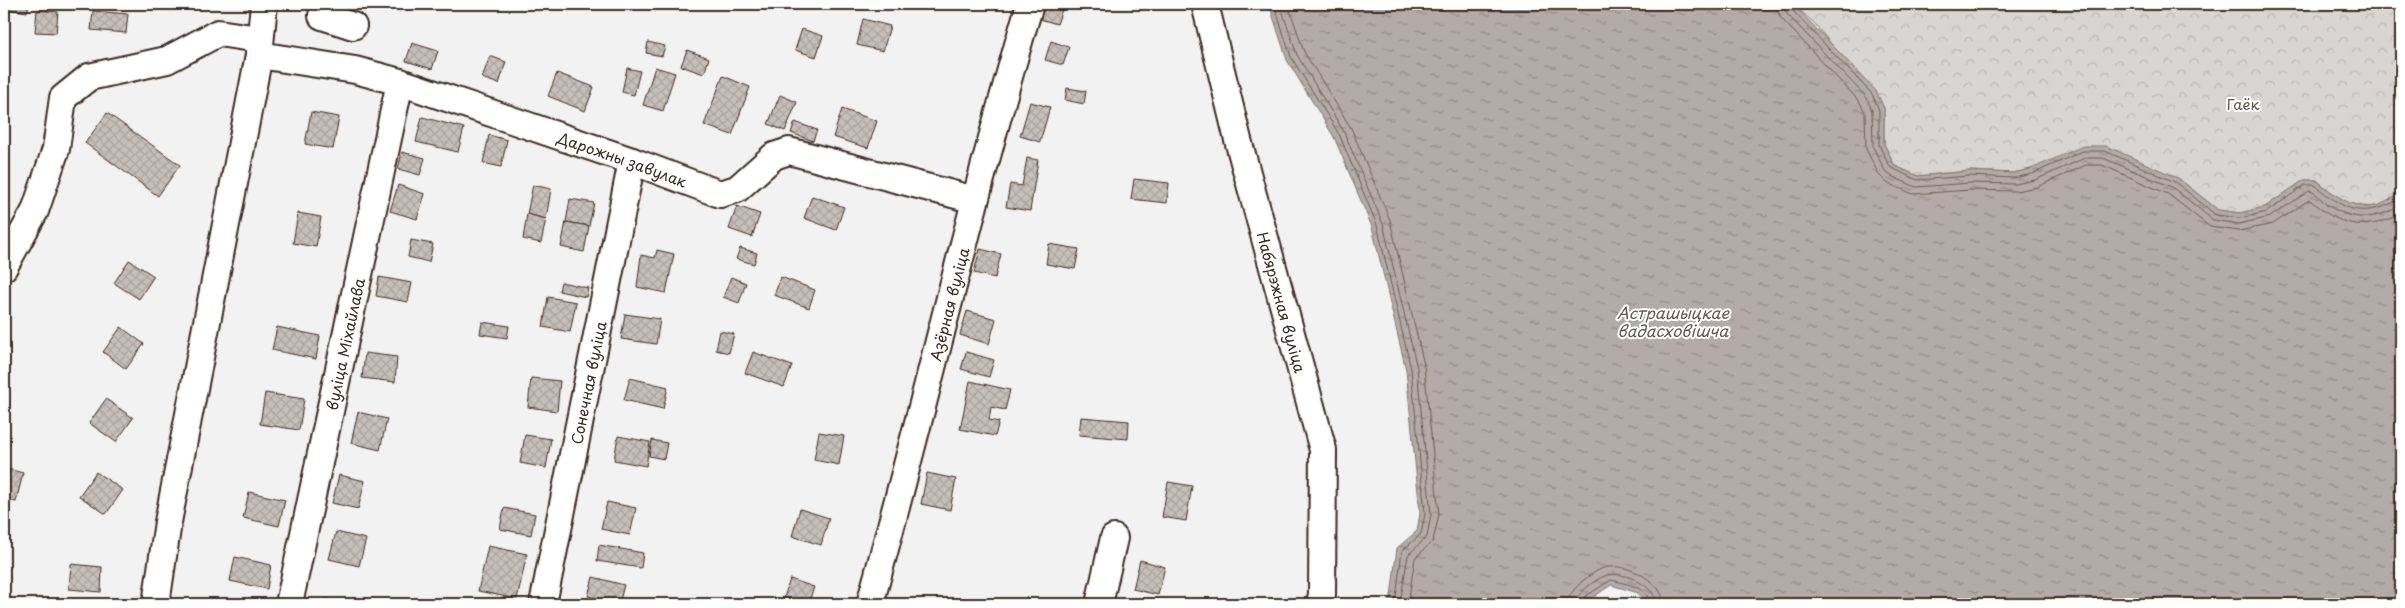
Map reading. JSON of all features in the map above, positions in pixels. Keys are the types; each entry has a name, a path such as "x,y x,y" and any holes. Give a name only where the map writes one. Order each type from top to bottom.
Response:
{"street":[{"path":"156,604 168,522 259,47 264,4"},
{"path":"324,4 322,16 352,26"},
{"name":"Азёрная вуліца","path":"870,604 911,454 975,200 1030,4"},
{"name":"Набярэжная вуліца","path":"1205,4 1238,140 1323,450 1322,594 1320,604"},
{"name":"Дарожны завулак","path":"4,268 35,210 41,193 56,149 63,98 89,76 167,60 218,33 259,47 400,82 632,161 720,194 737,189 774,156 790,151 975,200"},
{"name":"вуліца Міхайлава","path":"289,604 400,82"},
{"name":"Сонечная вуліца","path":"543,604 632,161"},
{"path":"1099,604 1114,538"}],"green space":[{"name":"Гаёк","path":"1793,4 2401,4 2401,194 2376,206 2359,206 2344,200 2317,180 2304,180 2265,207 2240,213 2218,210 2178,178 2031,169 2013,173 1969,171 1918,176 1895,166 1884,144 1884,108 1814,23"}],"water":[{"name":"Астрашыцкае вадасховішча","path":"1269,4 1793,4 1876,91 1884,108 1884,144 1895,166 1918,176 1969,171 2013,173 2031,169 2083,146 2106,146 2178,178 2218,210 2240,213 2265,207 2304,180 2316,180 2343,200 2359,206 2376,206 2401,194 2401,604 1647,604 1638,593 1611,585 1583,604 1387,604 1391,596 1397,548 1417,531 1420,513 1406,370 1372,227 1334,137 1287,60"}],"building":[{"path":"9,4 29,4 27,12 8,9"},
{"path":"1046,4 1064,4 1057,24 1040,19"},
{"path":"37,10 58,12 56,33 35,32"},
{"path":"93,11 128,14 126,33 91,30"},
{"path":"863,19 890,26 883,51 857,45"},
{"path":"802,29 823,36 816,57 795,50"},
{"path":"1051,41 1069,47 1063,65 1045,60"},
{"path":"648,42 665,46 662,56 646,53"},
{"path":"412,43 438,51 432,69 406,61"},
{"path":"687,50 709,58 704,74 681,66"},
{"path":"490,56 506,62 499,84 482,78"},
{"path":"655,67 675,73 663,111 643,105"},
{"path":"627,68 640,71 634,95 622,92"},
{"path":"557,73 594,87 585,111 548,96"},
{"path":"723,76 750,87 732,135 704,125"},
{"path":"1067,88 1086,91 1084,104 1065,100"},
{"path":"780,95 797,102 785,131 768,124"},
{"path":"1030,102 1050,107 1040,142 1020,136"},
{"path":"842,109 877,121 868,148 833,137"},
{"path":"311,112 339,117 333,149 305,144"},
{"path":"107,113 180,165 158,196 85,143"},
{"path":"422,117 464,128 458,152 416,142"},
{"path":"795,122 817,130 813,141 791,133"},
{"path":"489,135 507,140 501,167 483,163"},
{"path":"402,152 425,158 420,175 398,169"},
{"path":"1027,158 1038,160 1030,211 1006,207 1010,184 1022,186"},
{"path":"1134,179 1169,183 1167,203 1131,199"},
{"path":"398,185 425,194 417,219 390,211"},
{"path":"533,185 551,189 546,219 527,214"},
{"path":"812,196 844,207 836,230 804,218"},
{"path":"570,199 594,203 589,226 566,222"},
{"path":"737,206 760,214 752,237 729,229"},
{"path":"298,213 321,217 316,247 293,243"},
{"path":"527,214 546,219 541,243 523,239"},
{"path":"566,222 589,226 584,252 561,247"},
{"path":"411,240 433,244 429,262 408,257"},
{"path":"1049,244 1079,249 1075,269 1046,264"},
{"path":"740,248 757,253 754,264 736,259"},
{"path":"980,249 1001,254 995,278 974,273"},
{"path":"657,250 674,254 666,293 637,287 641,255 655,258"},
{"path":"129,260 154,276 139,299 114,283"},
{"path":"379,277 412,283 408,302 376,296"},
{"path":"731,277 746,283 739,303 723,297"},
{"path":"781,277 815,290 809,308 774,295"},
{"path":"561,282 588,288 586,297 559,291"},
{"path":"548,297 576,302 570,332 543,327"},
{"path":"967,311 996,319 989,344 960,335"},
{"path":"625,314 660,319 656,344 621,339"},
{"path":"482,322 509,326 507,338 480,334"},
{"path":"121,327 144,344 126,369 103,352"},
{"path":"277,327 320,336 316,359 272,350"},
{"path":"720,331 734,334 729,353 716,350"},
{"path":"753,352 792,366 784,387 745,373"},
{"path":"966,352 994,360 989,377 961,369"},
{"path":"365,353 397,357 395,382 362,378"},
{"path":"531,378 560,381 557,411 528,407"},
{"path":"630,378 668,387 663,409 624,400"},
{"path":"970,381 1010,390 1005,410 991,407 989,420 999,422 995,436 960,429"},
{"path":"265,393 304,399 299,430 260,424"},
{"path":"106,399 133,418 116,442 89,423"},
{"path":"358,412 387,419 380,450 351,443"},
{"path":"1081,417 1129,421 1128,439 1079,435"},
{"path":"819,432 844,436 839,465 814,460"},
{"path":"525,435 551,439 546,468 520,463"},
{"path":"618,436 650,442 646,466 614,460"},
{"path":"652,440 667,443 664,459 649,456"},
{"path":"4,468 23,473 16,502 4,499"},
{"path":"96,472 123,490 106,514 79,496"},
{"path":"927,473 956,479 950,510 921,504"},
{"path":"339,475 365,481 358,509 332,503"},
{"path":"1168,482 1192,486 1186,521 1162,517"},
{"path":"249,492 285,500 279,526 243,518"},
{"path":"607,502 636,508 630,535 601,529"},
{"path":"504,508 535,514 531,535 500,529"},
{"path":"800,509 829,518 821,545 792,536"},
{"path":"336,532 366,539 359,566 329,559"},
{"path":"599,545 643,553 641,568 597,561"},
{"path":"488,546 527,554 517,599 478,591"},
{"path":"235,557 271,565 267,589 230,581"},
{"path":"1140,560 1165,567 1158,595 1133,589"},
{"path":"71,564 102,567 101,592 69,589"},
{"path":"593,577 624,585 619,604 588,596"},
{"path":"790,579 814,587 808,604 782,604"},
{"path":"326,599 341,604 324,604"}]}
